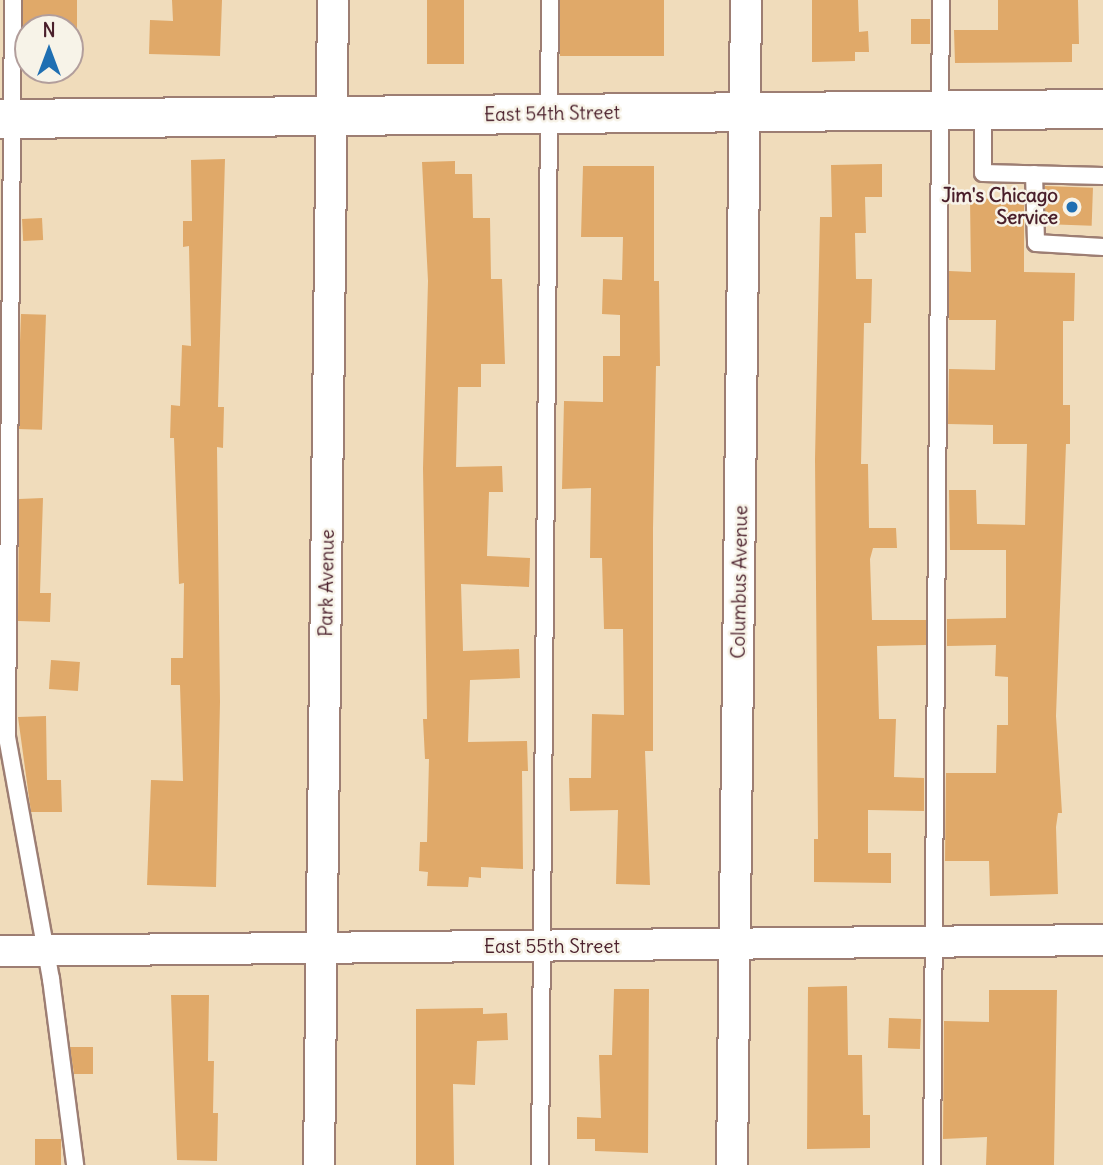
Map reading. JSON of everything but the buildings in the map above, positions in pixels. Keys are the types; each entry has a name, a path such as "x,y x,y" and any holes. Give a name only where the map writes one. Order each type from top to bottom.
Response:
{"street":[{"name":"Park Avenue","path":"319,1165 333,0"},
{"name":"Columbus Avenue","path":"732,1165 747,112 746,0"},
{"name":"East 54th Street","path":"6,119 1103,108"},
{"name":"East 55th Street","path":"0,951 933,944 1103,940"}],"lane":[{"path":"13,0 6,119 7,737 46,951 75,1165"},
{"path":"540,1165 550,0"},
{"path":"932,1165 941,0"},
{"path":"983,110 983,173 1103,176"},
{"path":"1034,174 1036,243 1103,247"}],"place":[{"name":"Jim's Chicago Service","path":"1072,207"}]}
